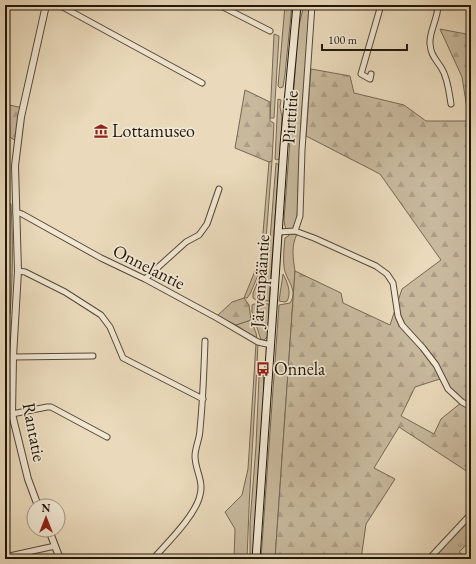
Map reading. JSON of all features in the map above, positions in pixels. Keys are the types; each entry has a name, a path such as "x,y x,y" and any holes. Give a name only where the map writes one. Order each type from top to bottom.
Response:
{"main road":[{"name":"Järvenpääntie","path":"256,559 287,107 297,5"}],"street":[{"name":"Rantatie","path":"35,498 28,479 12,414 13,356 18,271 15,166 17,139 46,5"},
{"path":"59,5 202,83"},
{"path":"219,5 270,31"},
{"name":"Pirttitie","path":"295,231 300,216 302,150 312,5"},
{"path":"371,74 370,79 361,74 381,5"},
{"path":"438,5 437,19 430,38 430,46 433,57 442,68 447,81 451,104"},
{"path":"145,279 186,242 199,236 206,224 219,189"},
{"name":"Onnelantie","path":"16,212 101,258 145,279 258,342 271,345"},
{"path":"279,232 295,231 376,266 387,274 393,283 398,316 402,324 434,361 448,389 462,402 471,407"},
{"path":"18,271 26,272 65,292 101,315 110,327 123,358 203,400"},
{"path":"153,559 190,516 200,495 201,484 195,457 200,438 205,341"},
{"path":"13,356 93,356"},
{"path":"12,414 51,407 107,437"},
{"path":"429,559 471,514"},
{"path":"52,538 60,559"},
{"path":"5,557 55,546"}],"green space":[{"path":"285,5 292,5 285,74 283,87 280,88 278,86"},
{"path":"304,5 308,5 310,8 301,124 297,221 294,228 290,230 286,229 284,220 297,46 299,25"},
{"path":"440,29 471,35 471,474 399,427 374,468 395,479 366,524 361,559 275,559 295,271 341,293 343,303 390,325 402,289 441,260 380,174 306,136 311,69 350,76 354,93 404,105 426,121 469,121 462,77","holes":["443,378 448,389 462,402 441,419 434,434 401,416 415,387"]},
{"path":"274,34 279,36 274,118 270,118"},
{"path":"245,90 270,102 270,121 274,123 272,161 269,162 235,148"},
{"path":"278,99 281,100 280,107 282,117 280,158 277,160 275,159"},
{"path":"5,104 23,108 16,141 5,134"},
{"path":"272,161 265,253 262,266 250,294 247,298 244,298 261,256 269,162"},
{"path":"276,163 279,165 269,301 256,300 253,298 253,293 269,252"},
{"path":"5,200 11,204 12,218 10,314 5,312"},
{"path":"291,234 297,234 293,248 295,271 275,559 261,559 279,305 290,303 293,294 284,267 285,238"},
{"path":"283,274 289,291 287,301 285,302 279,301"},
{"path":"244,298 249,305 251,320 236,325 217,316 232,302"},
{"path":"269,304 268,336 264,340 261,340 252,312 252,305"},
{"path":"251,320 256,333 257,339 236,325"},
{"path":"256,343 258,344 247,559 234,559 235,529 225,512 242,495 248,469"},
{"path":"261,370 263,370 264,389 253,559 250,559 250,523 256,446 259,376"},
{"path":"471,521 471,540 459,552 462,554 459,559 432,559 468,522"}],"place":[{"name":"Lottamuseo","path":"101,131"},
{"name":"Onnela","path":"263,369"}]}
